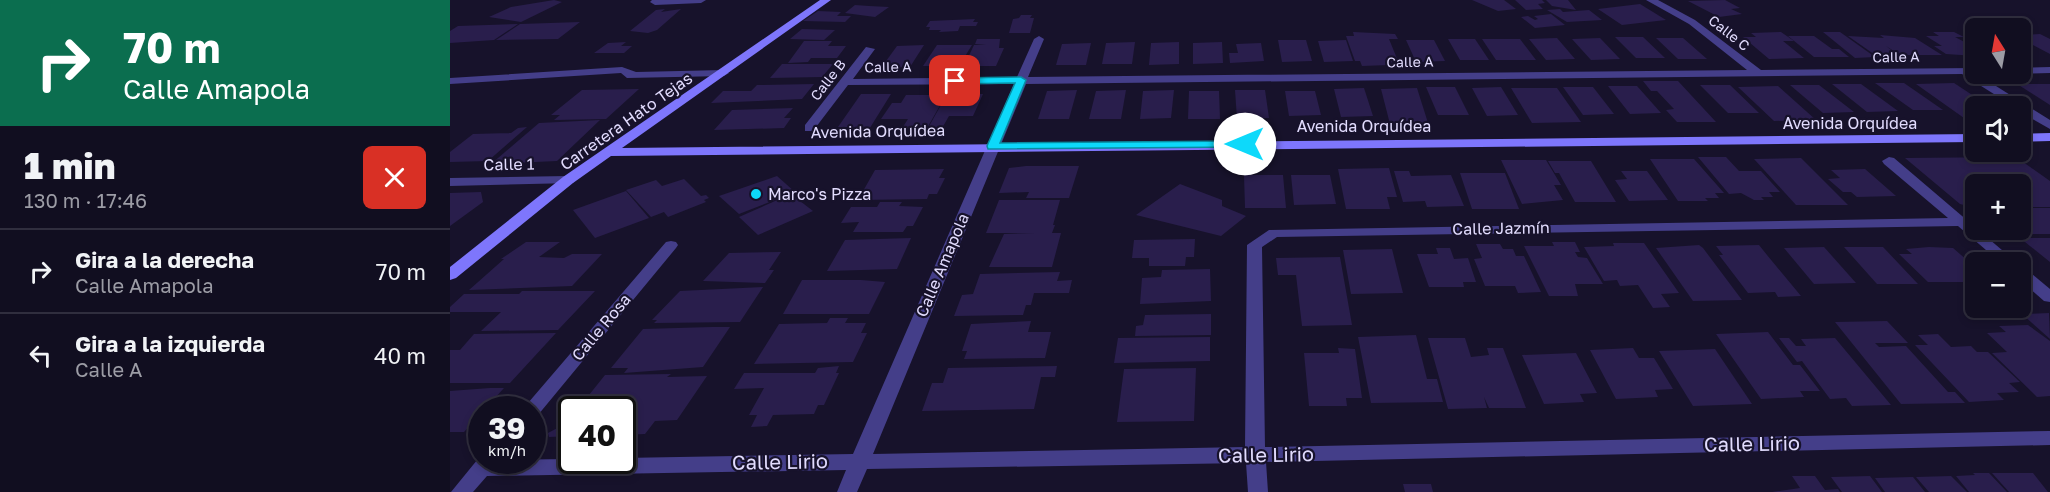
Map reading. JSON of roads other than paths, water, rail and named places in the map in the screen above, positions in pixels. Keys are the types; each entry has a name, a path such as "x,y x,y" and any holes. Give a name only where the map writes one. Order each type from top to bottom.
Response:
{"street":[{"path":"655,2 701,0"},
{"name":"Carretera Hato Tejas","path":"450,275 568,180 826,0"},
{"name":"Calle C","path":"1650,0 1692,22 1758,73"},
{"name":"Calle Amapola","path":"847,492 1039,39"},
{"name":"Calle B","path":"809,128 870,49"},
{"path":"2031,71 2050,70"},
{"name":"Calle A","path":"845,82 1965,71"},
{"path":"1988,84 2005,96"},
{"path":"2031,114 2050,126"},
{"path":"2031,138 2050,137"},
{"name":"Avenida Orquídea","path":"609,152 992,146 1965,138"},
{"path":"1889,161 1997,252"},
{"name":"Calle 1","path":"450,182 568,180"},
{"name":"Calle Jazmín","path":"1254,455 1254,245 1274,233 1961,222"},
{"name":"Calle Rosa","path":"543,396 671,245"},
{"path":"2031,282 2050,297"},
{"name":"Calle Lirio","path":"546,464 1254,455 2050,438"},
{"path":"1254,455 1258,492"},
{"path":"461,492 476,474"}],"lane":[{"path":"450,81 548,77 555,80 615,78 633,74 724,72"}],"place":[{"name":"Marco's Pizza","path":"756,194"}]}
